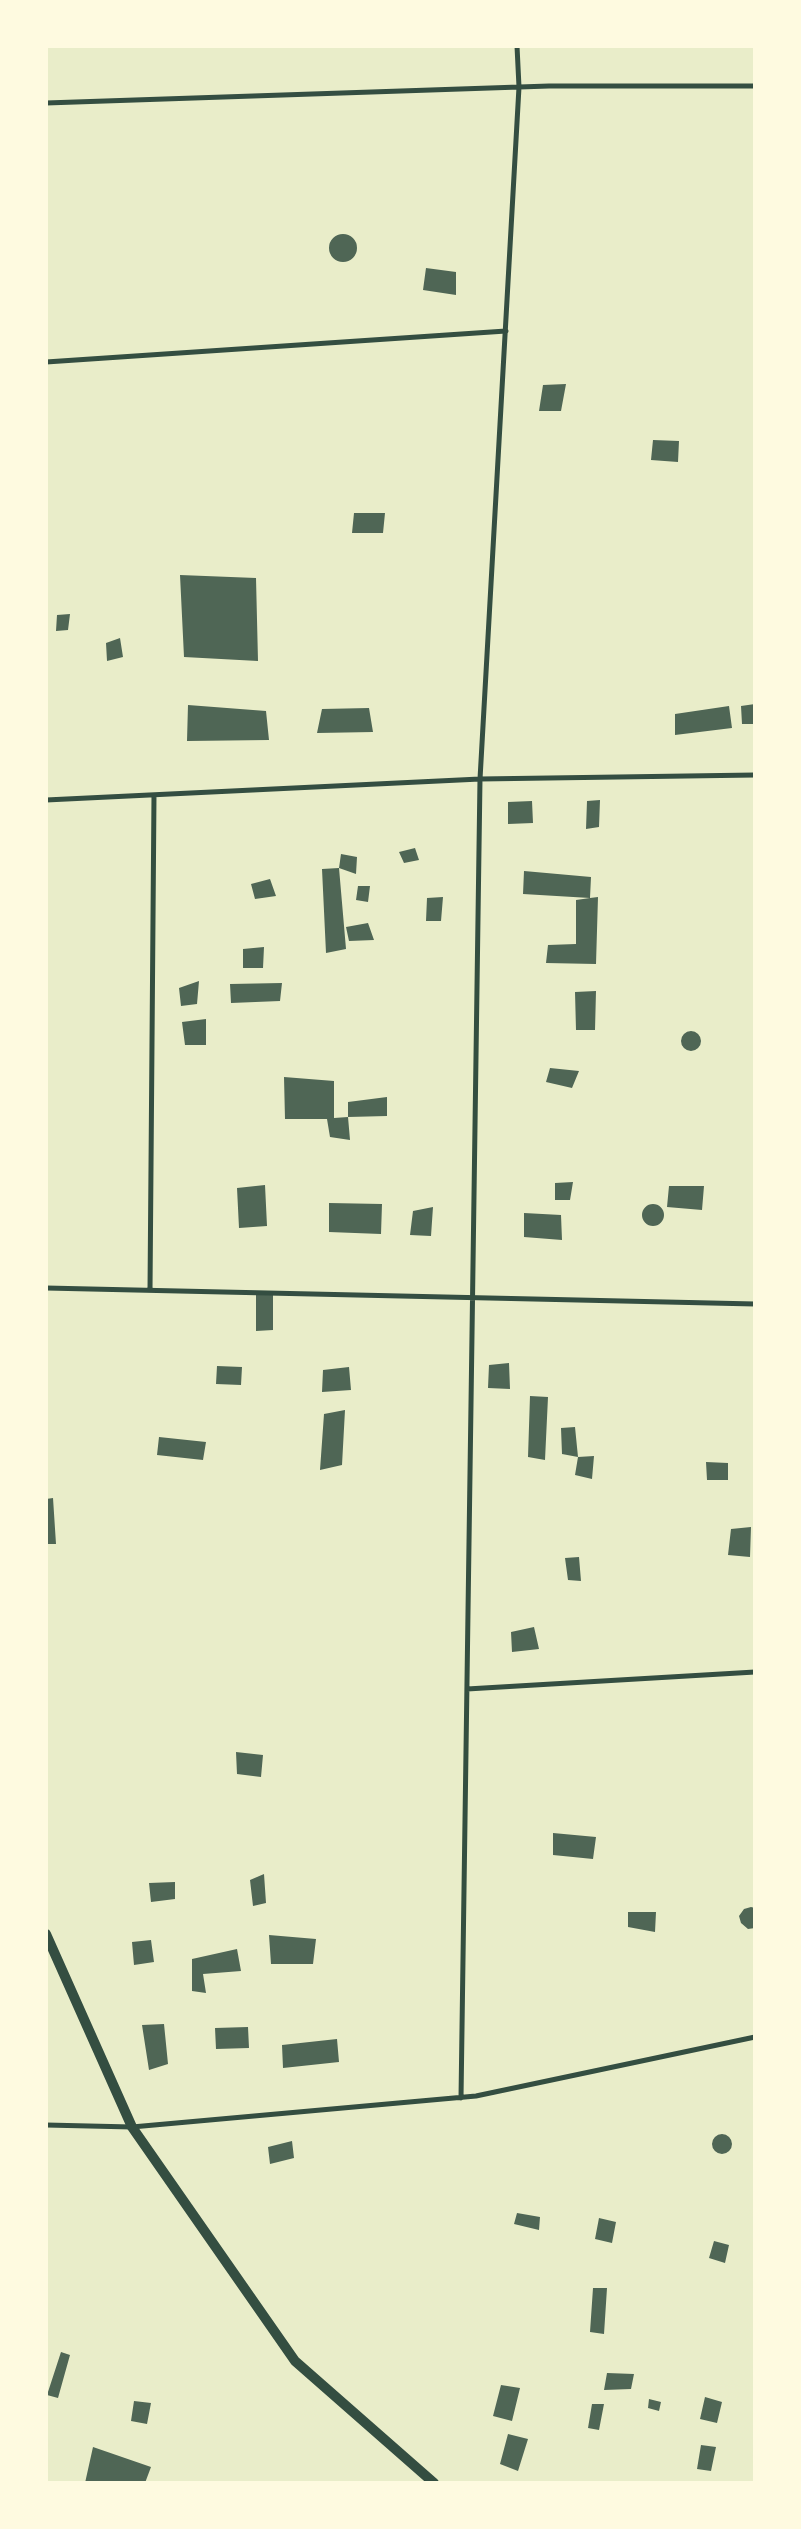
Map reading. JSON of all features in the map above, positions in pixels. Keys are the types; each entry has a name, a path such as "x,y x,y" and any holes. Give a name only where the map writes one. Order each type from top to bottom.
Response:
{"main road":[{"path":"46,1934 132,2127 294,2361 434,2483"}],"street":[{"path":"461,2098 480,779 520,87 517,46"},
{"path":"46,102 520,87 755,86"},
{"path":"46,362 506,331"},
{"path":"46,800 480,779 755,775"},
{"path":"150,1290 154,795"},
{"path":"46,1288 755,1304"},
{"path":"467,1689 755,1672"},
{"path":"46,2125 132,2127 461,2098 755,2037"}],"building":[{"path":"343,234 353,238 357,248 353,258 343,262 333,258 329,248 333,238"},
{"path":"426,268 456,272 456,295 423,290"},
{"path":"566,384 561,411 539,411 543,385"},
{"path":"653,440 679,441 678,462 651,460"},
{"path":"354,513 385,513 383,533 352,533"},
{"path":"180,575 256,578 258,661 184,657"},
{"path":"70,614 68,630 56,631 57,615"},
{"path":"120,638 123,657 107,661 106,643"},
{"path":"755,704 755,724 742,724 741,706"},
{"path":"188,705 266,711 269,740 187,741"},
{"path":"729,706 732,728 675,735 675,714"},
{"path":"369,708 373,732 317,733 322,709"},
{"path":"600,800 599,827 586,829 587,801"},
{"path":"532,801 533,823 508,824 508,802"},
{"path":"415,848 419,860 404,863 399,852"},
{"path":"341,854 357,857 356,874 339,868"},
{"path":"339,868 346,949 326,953 322,869"},
{"path":"524,871 591,877 590,898 523,894"},
{"path":"270,879 276,896 255,899 251,884"},
{"path":"358,886 370,886 368,902 356,900"},
{"path":"443,897 441,921 426,921 427,898"},
{"path":"598,897 596,964 546,963 548,945 576,944 576,900"},
{"path":"368,923 374,940 349,941 346,927"},
{"path":"264,947 263,968 243,968 243,949"},
{"path":"199,981 197,1004 181,1006 179,988"},
{"path":"282,983 280,1001 231,1003 230,984"},
{"path":"596,991 595,1030 576,1030 575,992"},
{"path":"206,1019 206,1045 185,1045 182,1022"},
{"path":"691,1031 698,1034 701,1041 698,1048 691,1051 684,1048 681,1041 684,1034"},
{"path":"550,1068 579,1071 572,1088 546,1082"},
{"path":"284,1077 334,1081 334,1118 348,1117 350,1140 330,1137 327,1119 285,1119"},
{"path":"387,1097 387,1116 348,1117 348,1102"},
{"path":"573,1182 570,1200 555,1200 555,1183"},
{"path":"265,1185 267,1226 239,1228 237,1188"},
{"path":"669,1186 704,1186 702,1210 667,1207"},
{"path":"329,1203 382,1204 381,1234 329,1232"},
{"path":"653,1204 661,1207 664,1215 661,1223 653,1226 645,1223 642,1215 645,1207"},
{"path":"433,1207 431,1236 410,1235 413,1211"},
{"path":"524,1213 561,1215 562,1240 524,1237"},
{"path":"273,1291 273,1330 256,1331 256,1295"},
{"path":"509,1363 510,1389 488,1388 489,1365"},
{"path":"217,1366 242,1367 241,1385 216,1384"},
{"path":"349,1367 351,1390 322,1392 323,1370"},
{"path":"530,1396 548,1397 545,1460 528,1457"},
{"path":"345,1410 342,1465 320,1470 324,1414"},
{"path":"575,1427 578,1457 562,1454 561,1428"},
{"path":"159,1437 206,1442 203,1460 157,1455"},
{"path":"594,1456 592,1479 575,1475 578,1457"},
{"path":"706,1462 728,1463 728,1480 707,1480"},
{"path":"53,1498 56,1544 46,1544 46,1499"},
{"path":"751,1527 750,1557 728,1555 731,1529"},
{"path":"579,1557 581,1581 568,1580 565,1558"},
{"path":"534,1627 539,1649 512,1652 511,1632"},
{"path":"236,1752 263,1755 261,1777 237,1774"},
{"path":"553,1833 596,1837 593,1859 553,1855"},
{"path":"264,1874 266,1903 253,1906 250,1880"},
{"path":"175,1882 175,1899 151,1902 149,1883"},
{"path":"755,1908 755,1928 748,1929 741,1923 739,1916 744,1909"},
{"path":"628,1912 656,1912 655,1932 628,1927"},
{"path":"269,1935 316,1939 313,1964 271,1964"},
{"path":"151,1940 154,1962 134,1965 132,1942"},
{"path":"237,1949 241,1971 203,1974 206,1993 192,1991 192,1959"},
{"path":"164,2024 168,2064 149,2070 142,2025"},
{"path":"248,2027 249,2048 216,2049 215,2028"},
{"path":"337,2039 339,2062 283,2068 282,2045"},
{"path":"722,2134 729,2137 732,2144 729,2151 722,2154 715,2151 712,2144 715,2137"},
{"path":"292,2141 294,2158 270,2164 268,2147"},
{"path":"517,2213 540,2217 539,2230 514,2224"},
{"path":"599,2218 616,2222 612,2243 595,2239"},
{"path":"714,2241 729,2245 725,2263 709,2258"},
{"path":"593,2288 607,2288 604,2334 590,2332"},
{"path":"61,2352 70,2355 58,2398 47,2395"},
{"path":"607,2373 634,2374 631,2389 604,2390"},
{"path":"501,2385 520,2388 512,2421 493,2416"},
{"path":"705,2397 722,2402 717,2423 700,2419"},
{"path":"649,2399 661,2402 659,2411 648,2408"},
{"path":"134,2401 151,2403 147,2424 131,2421"},
{"path":"592,2404 604,2404 599,2430 588,2428"},
{"path":"508,2434 528,2439 518,2471 500,2464"},
{"path":"701,2445 716,2447 711,2471 697,2469"},
{"path":"93,2447 151,2467 145,2483 85,2483"}]}
